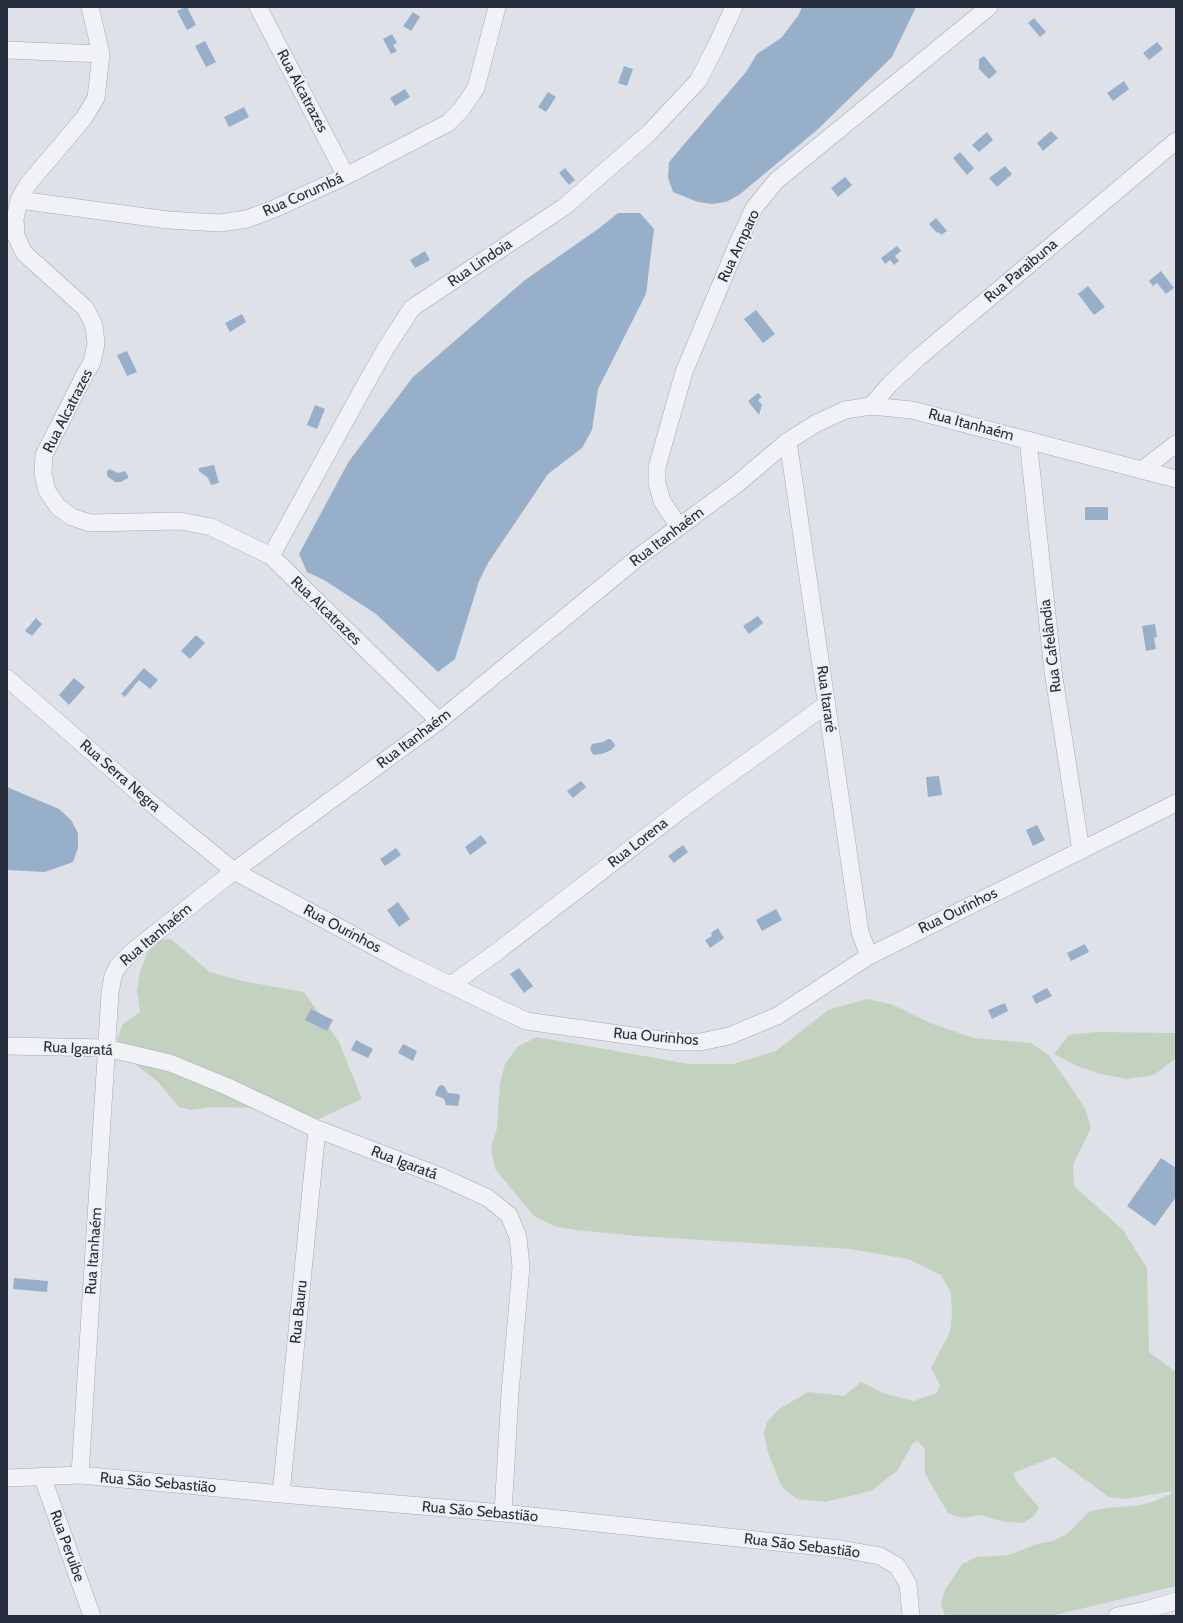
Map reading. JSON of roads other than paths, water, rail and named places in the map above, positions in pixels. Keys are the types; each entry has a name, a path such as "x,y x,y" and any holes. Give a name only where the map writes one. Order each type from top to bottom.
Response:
{"street":[{"name":"Rua Alcatrazes","path":"90,7 101,54 96,98 84,118 35,175 19,200 15,219 16,236 24,253 85,308 94,325 96,344 92,362 44,455 43,474 47,492 58,507 72,517 90,523 180,521 211,527 271,556 439,721"},
{"name":"Rua Alcatrazes","path":"258,7 346,176"},
{"name":"Rua Corumbá","path":"19,200 168,220 220,222 247,219 346,176 448,123 461,110 476,88 497,7"},
{"name":"Rua Lindoia","path":"271,556 386,348 412,308 564,207 649,133 698,81 734,7"},
{"name":"Rua Amparo","path":"679,527 662,501 658,483 657,467 684,372 754,208 776,181 982,9"},
{"path":"7,50 101,54"},
{"name":"Rua Paraibuna","path":"871,406 890,384 919,357 1176,141"},
{"name":"Rua Itanhaém","path":"80,1475 106,1048 113,976 118,966 132,952 234,871 439,721 641,555 736,484 788,440 817,423 846,410 871,406 912,410 1176,479"},
{"name":"Rua Itararé","path":"788,440 860,932 869,956"},
{"name":"Rua Cafelândia","path":"1028,440 1053,671 1081,851"},
{"path":"1142,470 1176,444"},
{"name":"Rua Serra Negra","path":"7,678 147,800 234,871"},
{"name":"Rua Lorena","path":"451,985 498,951 682,809 827,704"},
{"name":"Rua Ourinhos","path":"234,871 405,963 526,1021 676,1042 700,1042 729,1036 777,1016 869,956 1176,803"},
{"name":"Rua Igaratá","path":"7,1046 106,1048 170,1063 226,1086 317,1129 442,1177 488,1198 510,1215 518,1237 520,1267 509,1400 503,1513"},
{"name":"Rua Bauru","path":"281,1494 317,1129"},
{"name":"Rua São Sebastião","path":"7,1478 80,1475 503,1513 833,1548 880,1556 897,1566 908,1584 911,1616"},
{"name":"Rua Peruibe","path":"42,1476 92,1616"},
{"path":"1118,1616 1146,1610 1176,1601"}],"water":[{"path":"187,7 196,25 187,30 177,11"},
{"path":"802,7 916,7 892,57 817,130 739,195 726,202 712,204 698,202 673,192 668,178 669,162 746,72 757,54 781,38 798,16"},
{"path":"413,12 420,17 411,31 403,26"},
{"path":"1034,18 1046,32 1040,37 1028,23"},
{"path":"392,34 397,43 393,45 397,51 391,54 383,39"},
{"path":"205,41 216,62 206,67 195,46"},
{"path":"1157,42 1163,49 1149,60 1143,53"},
{"path":"984,56 997,72 989,79 979,69 979,59"},
{"path":"624,66 633,69 627,86 618,83"},
{"path":"1124,81 1129,89 1113,101 1107,93"},
{"path":"405,89 410,97 395,106 390,98"},
{"path":"548,92 556,97 546,112 538,107"},
{"path":"244,107 249,117 229,127 224,117"},
{"path":"1051,131 1058,138 1043,151 1037,143"},
{"path":"987,132 993,140 979,152 972,145"},
{"path":"960,152 974,168 967,175 953,158"},
{"path":"1005,166 1012,174 997,187 989,178"},
{"path":"565,168 575,180 569,185 559,173"},
{"path":"845,177 852,185 838,197 831,188"},
{"path":"618,213 640,213 654,229 646,294 598,389 592,430 582,448 548,474 488,563 479,581 455,659 438,672 376,614 324,580 307,572 299,554 349,461 413,377 525,280 598,229"},
{"path":"936,218 947,231 941,235 939,232 937,233 929,224"},
{"path":"897,246 901,251 895,256 899,261 894,265 890,260 885,264 881,258"},
{"path":"425,251 430,260 415,268 410,260"},
{"path":"1161,271 1174,288 1166,294 1157,283 1153,286 1149,281"},
{"path":"1088,286 1105,307 1094,315 1078,294"},
{"path":"756,310 775,334 763,343 744,319"},
{"path":"242,314 246,322 230,332 225,323"},
{"path":"127,351 137,372 127,376 117,355"},
{"path":"758,393 762,397 758,400 762,405 759,415 748,401"},
{"path":"315,405 325,409 317,429 307,425"},
{"path":"214,465 219,483 211,485 208,478 199,471 199,468"},
{"path":"110,469 118,473 125,471 128,478 121,482 115,482 107,476 107,471"},
{"path":"1085,507 1108,507 1108,520 1085,520"},
{"path":"758,616 763,623 749,634 743,626"},
{"path":"36,618 42,624 32,636 25,631"},
{"path":"1155,624 1157,637 1154,638 1156,649 1146,651 1142,626"},
{"path":"196,635 205,643 190,659 181,651"},
{"path":"144,668 158,680 150,689 139,680 125,697 121,694"},
{"path":"74,678 85,687 69,705 59,695"},
{"path":"608,739 614,743 615,746 611,750 602,754 594,755 592,753 590,749 592,744 603,742"},
{"path":"939,776 942,795 928,797 926,777"},
{"path":"581,781 586,787 573,798 567,791"},
{"path":"7,787 59,809 71,820 78,833 78,848 73,862 45,872 7,870"},
{"path":"1037,825 1045,840 1033,846 1026,830"},
{"path":"481,835 487,843 470,855 465,847"},
{"path":"683,845 688,852 674,863 668,856"},
{"path":"396,848 401,855 385,866 380,859"},
{"path":"398,902 410,919 399,927 387,910"},
{"path":"776,909 782,920 762,931 756,920"},
{"path":"718,928 724,938 710,948 705,940 712,936 711,933"},
{"path":"1085,944 1089,952 1071,961 1067,953"},
{"path":"519,968 533,986 524,993 510,974"},
{"path":"1047,988 1052,996 1036,1004 1032,996"},
{"path":"1005,1003 1008,1011 992,1019 988,1010"},
{"path":"311,1009 333,1020 327,1031 305,1020"},
{"path":"356,1040 373,1049 368,1058 351,1050"},
{"path":"403,1044 417,1051 413,1061 398,1053"},
{"path":"441,1085 444,1086 448,1093 459,1094 460,1097 458,1106 446,1105 444,1099 435,1095 438,1087"},
{"path":"1161,1158 1176,1168 1176,1197 1155,1226 1127,1206"},
{"path":"14,1278 48,1281 47,1292 13,1289"}]}
